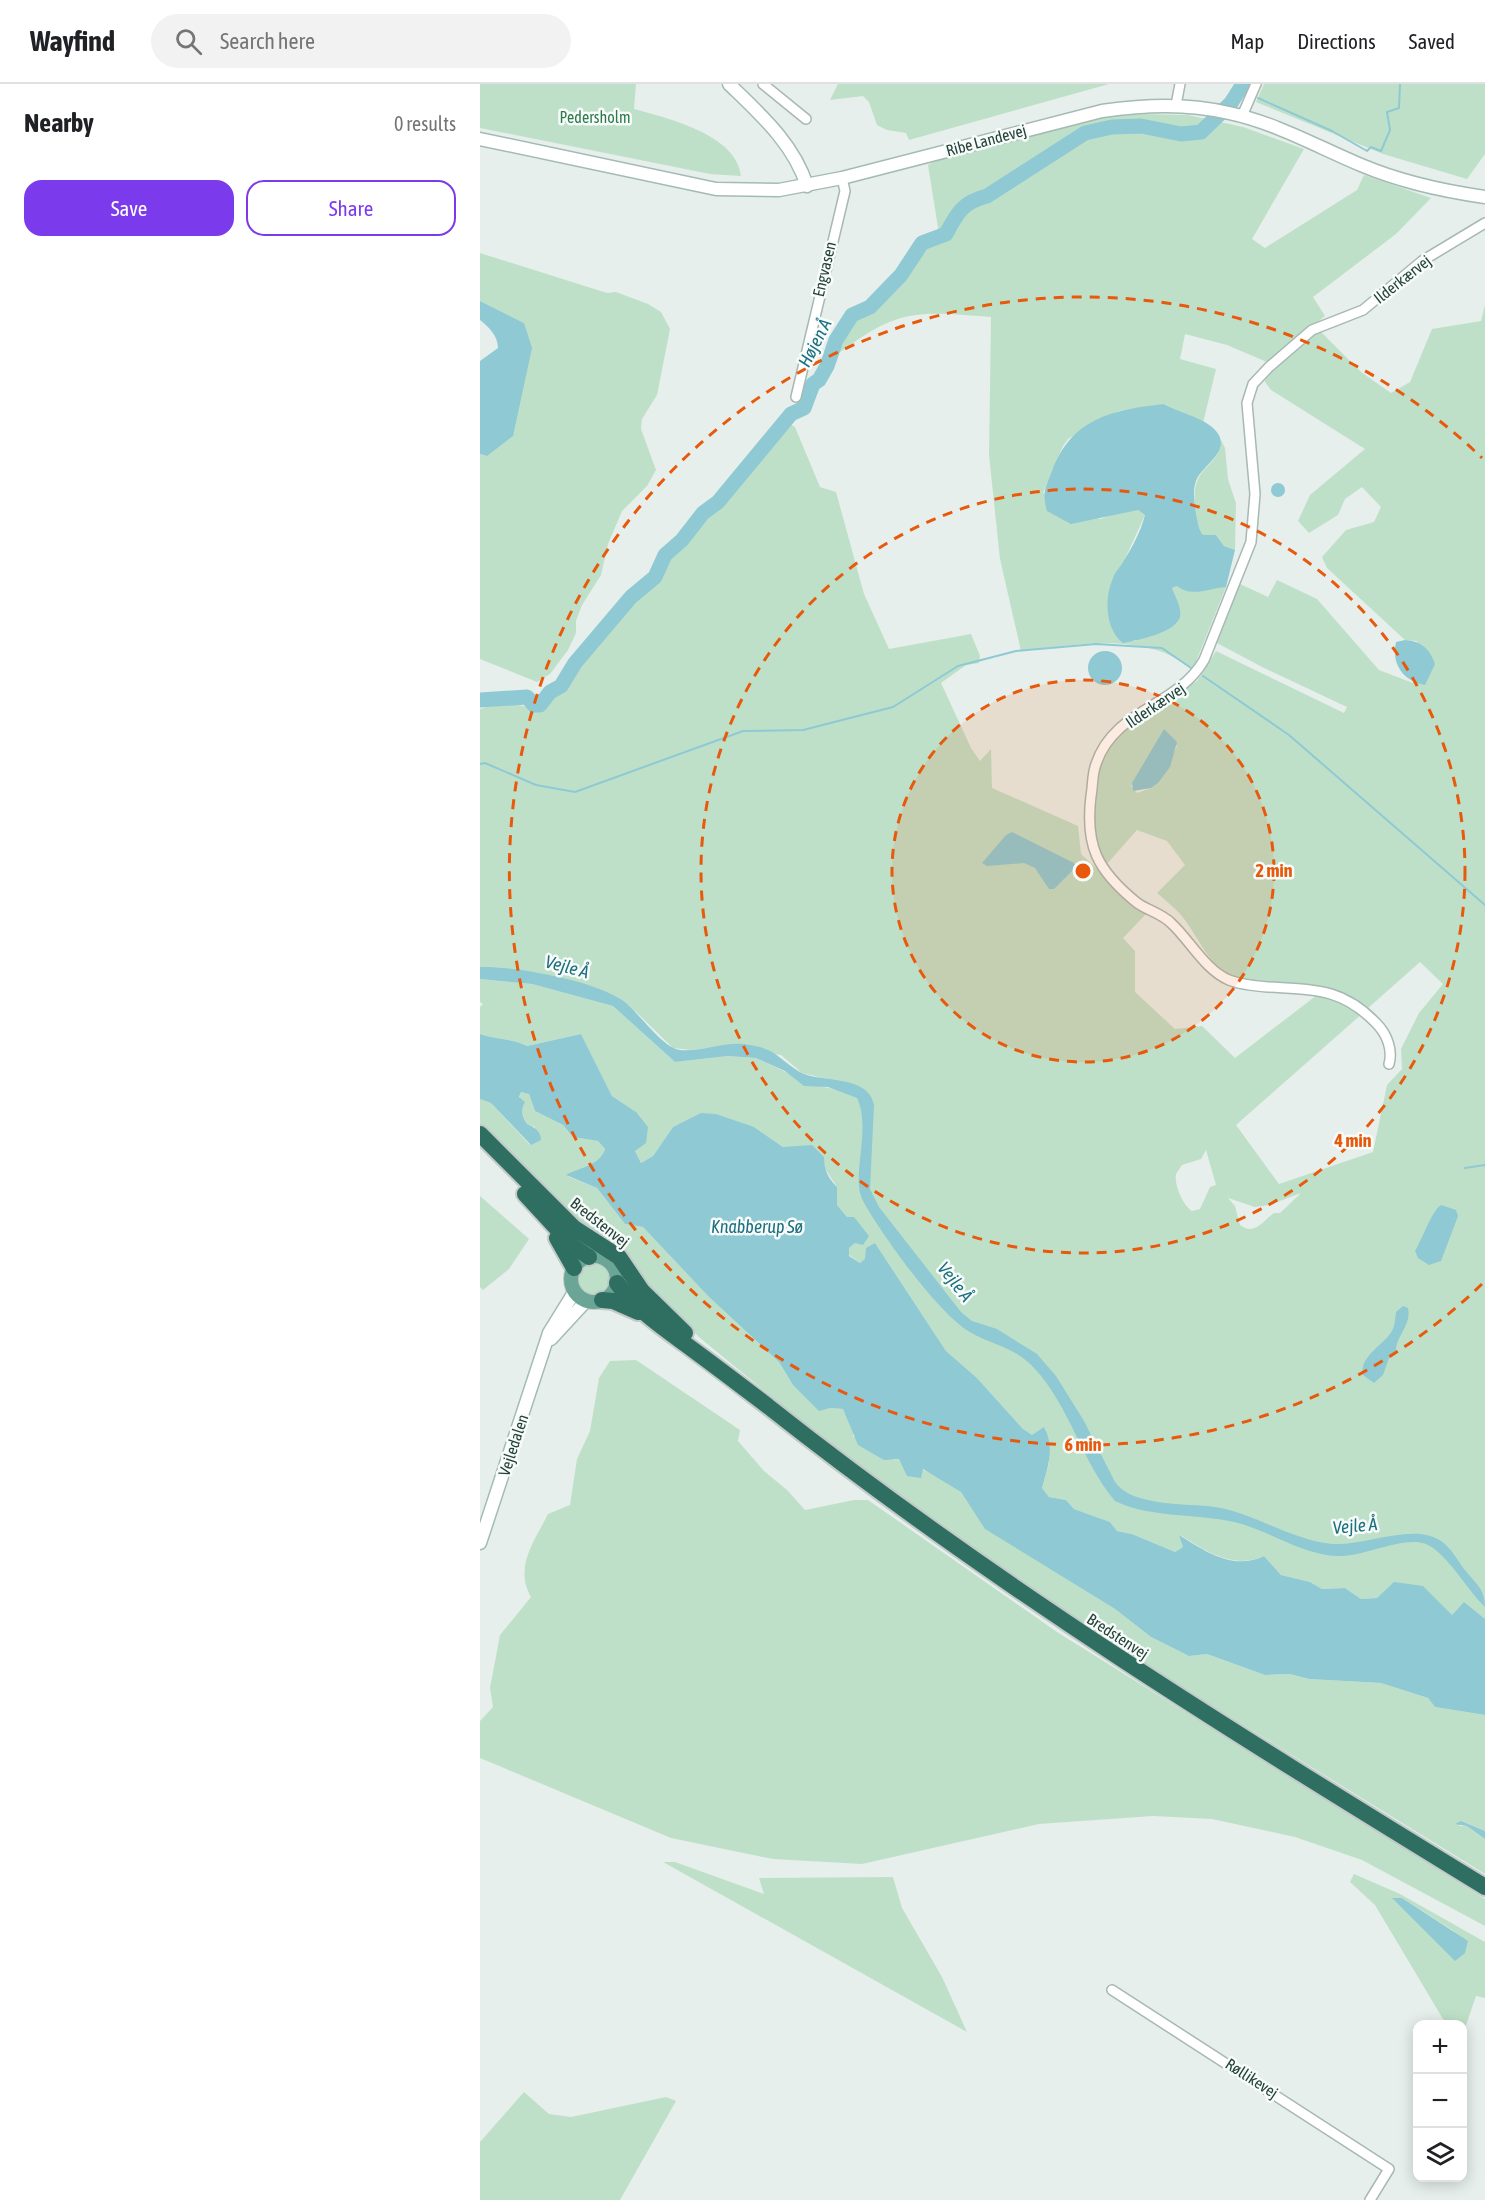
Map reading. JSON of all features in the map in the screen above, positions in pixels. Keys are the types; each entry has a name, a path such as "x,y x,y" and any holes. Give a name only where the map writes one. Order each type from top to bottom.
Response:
{"highway":[{"name":"Bredstenvej","path":"480,1134 574,1228 619,1257 648,1299 748,1391"},
{"name":"Bredstenvej","path":"480,1144 546,1219 589,1257"},
{"name":"Bredstenvej","path":"546,1219 574,1268"},
{"name":"Bredstenvej","path":"617,1283 648,1317 748,1391 858,1478 994,1576 1252,1744 1485,1887"},
{"name":"Bredstenvej","path":"594,1300 613,1301 648,1317"}],"main road":[{"path":"729,84 783,140 803,172 807,186"},
{"name":"Ribe Landevej","path":"480,139 716,189 748,192 807,186 842,178 1102,111 1140,106 1176,105 1236,115 1280,129 1389,175 1435,188 1485,197"},
{"path":"589,1257 599,1257 608,1261 616,1273 617,1283 611,1294 594,1300 575,1291 572,1277 574,1268 589,1257"},
{"name":"Vejledalen","path":"480,1543 549,1333 575,1291"},
{"name":"Vejledalen","path":"545,1347 594,1300"}],"street":[{"path":"763,84 806,119"},
{"path":"1176,105 1180,84"},
{"path":"1236,115 1256,84"},
{"name":"Engvasen","path":"796,397 845,191 842,178"},
{"name":"Ilderkærvej","path":"1389,1064 1391,1054 1379,1026 1363,1010 1343,996 1326,990 1252,986 1228,980 1213,968 1170,921 1138,903 1108,877 1095,856 1090,839 1090,809 1095,766 1106,741 1126,722 1179,691 1194,678 1204,660 1251,542 1255,494 1247,403 1253,384 1312,330 1363,310 1422,261 1485,223"},
{"name":"Røllikevej","path":"1112,1990 1389,2169 1370,2200"}],"green space":[{"name":"Pedersholm","path":"480,84 636,84 634,109 681,123 714,139 737,161 741,176 710,174 480,128"},
{"path":"838,84 1109,84 909,140 906,133 887,130 877,125 869,102 863,96 830,100"},
{"path":"1264,84 1485,84 1485,154 1467,179 1383,154 1256,102"},
{"path":"1144,114 1188,115 1243,127 1304,149 1252,239 1265,248 1357,190 1364,175 1431,198 1396,234 1313,297 1325,316 1267,362 1227,345 1185,334 1180,359 1216,369 1203,423 1164,404 1119,411 1068,439 1063,446 1043,493 1100,519 1121,512 1138,510 1145,515 1124,561 1113,578 1108,611 1132,641 1136,641 1177,601 1172,588 1177,586 1226,587 1193,669 1161,651 1123,644 1072,645 1021,651 1000,559 989,455 991,317 943,314 908,316 874,329 834,357 835,335 844,319 883,291 906,264 920,242 939,234 928,165 944,156 1092,118"},
{"path":"480,253 607,293 616,292 648,304 661,312 670,329 657,395 642,419 641,429 656,470 647,486 622,511 608,544 601,575 582,605 576,621 576,633 568,650 550,674 537,682 480,659 480,454 487,456 524,323 480,301"},
{"path":"1485,305 1485,1619 1464,1603 1452,1615 1394,1583 1377,1598 1361,1599 1345,1588 1322,1589 1310,1582 1281,1575 1264,1556 1253,1560 1231,1560 1220,1557 1180,1535 1183,1547 1175,1552 1132,1534 1117,1531 1110,1522 1074,1509 1066,1500 1049,1497 1042,1488 1049,1463 1045,1428 1032,1435 1022,1428 977,1378 946,1351 875,1243 866,1259 860,1263 849,1255 849,1248 855,1243 847,1217 837,1205 837,1187 824,1167 824,1157 783,1147 754,1127 677,1125 673,1127 653,1156 641,1163 635,1151 636,1112 612,1096 581,1034 527,1046 480,1034 480,1007 483,1004 480,1002 480,979 532,984 613,1006 675,1062 728,1056 756,1058 813,1085 839,1090 857,1098 860,1087 802,1073 781,1055 725,1046 691,1050 673,1048 635,1011 590,986 539,973 480,967 480,709 506,704 531,709 541,707 550,692 561,686 594,639 631,597 655,577 665,555 682,540 703,513 718,502 785,421 795,427 820,487 836,492 864,594 889,649 971,634 980,656 979,663 966,665 941,683 971,748 980,761 991,749 992,788 1078,826 1081,854 1146,914 1123,938 1135,951 1135,992 1175,1029 1202,1026 1235,1058 1317,995 1341,998 1363,1013 1236,1125 1279,1184 1373,1152 1387,1085 1402,1069 1401,1049 1419,1013 1443,984 1420,962 1367,1009 1352,997 1336,990 1319,987 1264,985 1230,976 1215,964 1181,915 1157,893 1185,865 1167,841 1137,830 1106,865 1098,852 1093,834 1100,769 1109,743 1146,714 1197,681 1216,651 1344,713 1347,707 1215,642 1240,584 1268,597 1277,580 1317,599 1379,670 1413,683 1417,641 1405,640 1327,568 1322,557 1346,530 1374,522 1381,507 1362,487 1345,499 1338,515 1309,533 1298,521 1310,495 1365,449 1271,390 1265,382 1265,377 1319,330 1361,372 1391,393 1410,382 1432,329 1481,321","holes":["1160,735 1177,746 1158,783 1137,793 1131,786 1158,743","1206,1150 1216,1185 1210,1187 1200,1209 1192,1211 1180,1194 1176,1184 1176,1174 1182,1165 1201,1159","1301,1193 1280,1213 1274,1213 1258,1226 1250,1229 1240,1225 1235,1206 1228,1198 1255,1207 1269,1205"]},
{"path":"1221,440 1225,448 1228,479 1236,503 1235,550 1224,546 1216,535 1203,536 1196,513 1195,497 1199,476 1214,459"},
{"path":"521,1092 529,1094 535,1111 563,1125 573,1137 598,1141 605,1149 594,1163 567,1176 597,1188 625,1224 643,1227 708,1296 779,1362 793,1385 830,1408 843,1409 853,1429 853,1436 894,1460 899,1459 941,1478 961,1492 986,1529 1115,1609 1151,1637 1189,1656 1207,1654 1265,1675 1290,1674 1309,1679 1381,1683 1428,1698 1435,1707 1485,1715 1485,1831 1461,1821 1459,1826 1467,1826 1485,1839 1485,1874 1165,1677 998,1567 839,1452 700,1338 652,1290 627,1253 581,1228 480,1128 480,1099 491,1103 530,1145 535,1127 527,1124 523,1117 520,1104"},
{"path":"480,1196 529,1239 509,1269 483,1290 480,1287"},
{"path":"594,1262 606,1267 611,1279 606,1291 594,1296 582,1291 577,1279 582,1267"},
{"path":"636,1360 740,1430 738,1441 764,1471 787,1490 805,1510 854,1500 868,1500 1057,1632 1485,1899 1485,1926 1362,1860 1295,1837 1212,1819 1153,1816 1039,1824 862,1864 773,1859 671,1838 480,1758 480,1721 493,1707 490,1688 500,1635 531,1597 526,1586 525,1575 528,1555 548,1514 570,1505 577,1459 590,1431 599,1378 610,1361"},
{"path":"663,1862 675,1862 764,1894 759,1878 893,1877 902,1908 942,1977 967,2032"},
{"path":"1354,1874 1400,1894 1485,1942 1485,1998 1476,1996 1467,2022 1467,2020 1444,2020 1375,1905 1350,1882","holes":["1402,1898 1457,1933 1409,1914 1393,1899"]},
{"path":"524,2092 549,2114 571,2117 666,2097 676,2101 620,2200 480,2200 480,2142"}],"water":[{"path":"480,301 524,323 532,348 513,436 487,456 480,454 480,361 498,348 492,332 480,320"},
{"path":"1164,404 1206,423 1216,431 1220,438 1221,445 1218,452 1196,481 1194,493 1196,514 1203,535 1216,535 1224,546 1235,550 1226,587 1195,592 1183,590 1177,586 1172,588 1180,610 1177,623 1155,635 1123,643 1117,637 1110,622 1108,595 1114,576 1133,545 1145,515 1138,510 1071,524 1047,511 1045,491 1060,453 1083,428 1111,414"},
{"path":"1275,483 1281,483 1285,490 1281,497 1275,497 1271,493 1271,487"},
{"path":"1405,640 1420,644 1428,650 1433,659 1435,664 1425,685 1410,680 1397,664 1396,642"},
{"path":"1105,651 1117,656 1122,668 1117,680 1105,685 1093,680 1088,668 1093,656"},
{"path":"1164,729 1177,742 1170,767 1158,783 1151,788 1133,791 1132,783"},
{"path":"1012,832 1074,863 1076,867 1054,889 1049,889 1035,868 1024,863 987,866 982,863 1006,835"},
{"path":"480,967 513,969 553,976 609,993 628,1005 673,1048 696,1050 728,1044 755,1046 775,1054 800,1072 863,1088 870,1095 874,1105 870,1189 879,1207 961,1312 972,1321 997,1329 1037,1354 1056,1376 1084,1421 1115,1482 1123,1490 1147,1500 1230,1510 1318,1542 1345,1544 1404,1534 1430,1536 1447,1546 1479,1586 1485,1600 1485,1607 1442,1555 1426,1544 1406,1542 1346,1556 1324,1555 1245,1525 1213,1518 1162,1514 1115,1501 1094,1469 1058,1400 1035,1369 1010,1350 974,1334 952,1319 895,1251 863,1201 860,1191 862,1124 857,1098 828,1087 804,1086 785,1071 756,1058 728,1056 675,1062 613,1006 532,984 480,979"},
{"name":"Knabberup Sø","path":"480,1034 527,1046 581,1034 612,1096 636,1112 648,1127 646,1143 635,1151 641,1163 653,1156 673,1127 701,1113 716,1114 754,1127 783,1147 812,1145 824,1157 827,1174 837,1187 837,1205 847,1217 854,1217 869,1236 863,1245 855,1243 849,1248 849,1256 860,1263 865,1259 866,1248 875,1243 946,1351 977,1378 1022,1428 1032,1435 1044,1427 1050,1450 1042,1488 1049,1497 1066,1500 1074,1509 1110,1522 1117,1531 1132,1534 1175,1552 1183,1547 1179,1535 1209,1553 1230,1560 1253,1560 1264,1556 1281,1575 1310,1582 1322,1589 1345,1588 1361,1599 1377,1598 1394,1582 1423,1586 1452,1615 1464,1602 1485,1619 1485,1715 1435,1707 1428,1698 1381,1683 1309,1679 1290,1674 1265,1675 1207,1654 1189,1656 1151,1637 1115,1609 985,1529 961,1492 923,1469 921,1478 907,1476 899,1459 884,1460 858,1445 843,1409 830,1408 819,1411 793,1385 779,1362 708,1296 643,1227 625,1224 597,1188 566,1175 594,1163 602,1155 605,1149 598,1141 573,1137 563,1125 535,1111 529,1094 521,1092 519,1097 525,1102 522,1111 524,1118 541,1137 541,1140 531,1145 491,1103 480,1099"},
{"path":"1441,1205 1456,1210 1458,1216 1441,1261 1429,1265 1418,1258 1415,1251 1431,1219"},
{"path":"1403,1306 1408,1308 1409,1314 1396,1348 1396,1354 1389,1358 1383,1375 1374,1383 1363,1375 1365,1362 1392,1331 1396,1312"},
{"path":"1461,1821 1485,1831 1485,1839 1467,1826 1455,1824"},
{"path":"1392,1898 1402,1898 1468,1941 1465,1953 1455,1961"}],"waterway":[{"name":"Højen Å","path":"480,700 527,697 534,705 540,705 550,692 561,686 575,663 631,597 655,577 665,555 682,540 703,513 718,502 791,414 804,408 813,384 819,380 827,366 836,340 852,315 870,307 901,275 922,243 946,234 957,214 966,205 987,196 1085,133 1112,127 1141,126 1181,134 1201,132 1231,103 1243,84"},
{"path":"1258,98 1332,131 1367,151 1371,147 1381,151 1390,130 1387,112 1399,108 1400,84"},
{"name":"Højen Å","path":"1239,91 1246,93"},
{"path":"480,764 485,763 536,785 575,792 743,731 803,730 893,707 958,666 1016,651 1096,644 1162,648 1191,668"},
{"path":"1203,676 1289,735 1485,905"},
{"path":"1465,1168 1485,1165"}],"water label":[{"name":"Vejle Å","path":"567,967"},
{"name":"Vejle Å","path":"955,1282"},
{"name":"Vejle Å","path":"1355,1526"}]}
